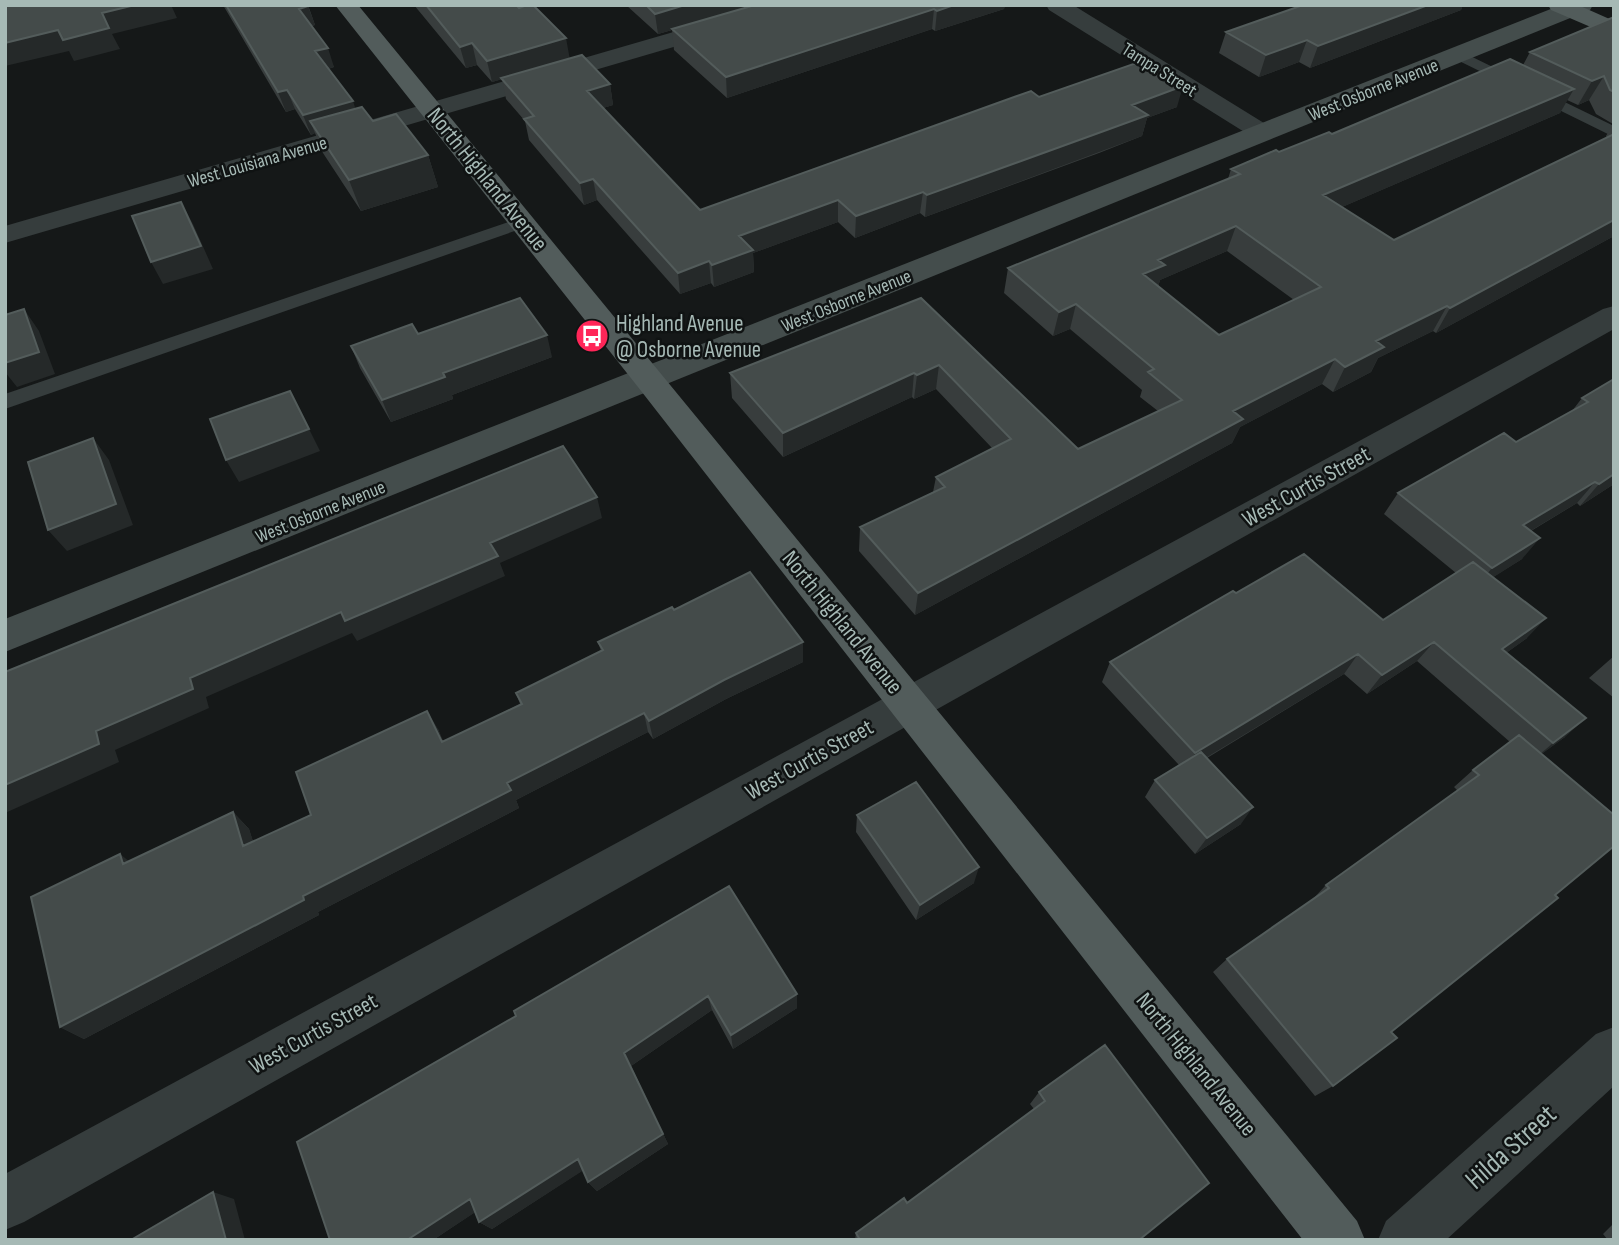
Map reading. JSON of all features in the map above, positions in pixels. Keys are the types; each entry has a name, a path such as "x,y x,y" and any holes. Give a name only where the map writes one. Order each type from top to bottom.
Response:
{"main road":[{"name":"North Highland Avenue","path":"346,5 523,222 1338,1240"},
{"path":"1570,7 1614,30"}],"street":[{"name":"West Louisiana Avenue","path":"5,235 792,5"},
{"name":"Tampa Street","path":"1057,5 1263,133"},
{"name":"West Osborne Avenue","path":"5,636 1458,55 1570,7"},
{"name":"West Curtis Street","path":"5,1203 1614,316"},
{"name":"Hilda Street","path":"1405,1240 1614,1052"}],"lane":[{"path":"1458,55 1614,132"},
{"path":"5,402 523,222"}],"building":[{"path":"135,5 102,13 109,28 63,40 58,30 5,43 5,6"},
{"path":"226,5 308,5 299,9 328,48 315,51 353,101 303,115 287,90 278,92"},
{"path":"426,5 516,5 519,8 533,5 566,38 487,61 472,43 460,47"},
{"path":"646,5 685,5 655,14"},
{"path":"755,5 954,5 937,11 934,9 726,77 672,29"},
{"path":"1303,5 1428,5 1318,46 1307,40 1266,55 1226,32"},
{"path":"1614,17 1614,92 1610,90 1604,76 1592,81 1530,52"},
{"path":"582,55 610,84 587,91 700,210 1031,91 1039,97 1142,61 1183,86 1132,105 1148,115 927,195 923,192 856,216 838,200 739,236 753,250 712,265 709,261 678,273 593,179 580,183 524,119 534,116 501,78"},
{"path":"1510,59 1574,89 1323,195 1394,240 1614,134 1614,220 1450,308 1447,306 1376,341 1384,347 1345,367 1335,359 1233,411 1243,419 918,593 860,527 945,487 936,477 1011,439 939,365 917,375 914,373 783,433 730,373 921,298 1078,449 1182,400 1148,372 1154,369 1076,304 1059,312 1008,268 1240,174 1231,169 1276,150 1279,152 1329,132 1332,134","holes":["1236,226 1321,287 1219,335 1143,274 1165,265 1158,260"]},
{"path":"362,107 373,121 396,114 428,155 349,180 310,121"},
{"path":"181,202 201,246 151,262 132,216"},
{"path":"520,298 547,335 443,373 445,377 382,400 351,346 412,324 418,334"},
{"path":"24,309 39,352 5,363 5,315"},
{"path":"1614,379 1614,474 1599,484 1595,482 1523,525 1540,538 1492,568 1398,493 1504,433 1516,442 1588,402 1582,398"},
{"path":"290,391 309,429 226,460 210,419"},
{"path":"93,438 116,504 48,530 28,462"},
{"path":"563,446 597,497 490,543 498,556 345,621 341,612 190,678 193,689 96,731 99,744 5,785 5,672"},
{"path":"1304,554 1383,620 1473,562 1546,618 1502,649 1586,718 1553,743 1434,642 1382,675 1358,654 1195,753 1110,662 1233,591 1236,593"},
{"path":"750,572 803,642 724,680 649,721 644,713 507,783 511,790 303,896 304,900 60,1027 31,897 120,854 123,864 233,812 243,846 311,815 296,772 427,711 442,742 522,704 516,693 603,650 598,642 672,607 674,610"},
{"path":"1519,735 1614,815 1614,846 1555,895 1558,898 1391,1032 1397,1038 1333,1086 1227,959 1329,888 1326,885 1479,775 1473,770"},
{"path":"1201,752 1253,807 1207,838 1155,780"},
{"path":"916,782 979,867 920,905 857,815"},
{"path":"729,886 797,994 731,1035 708,996 624,1053 663,1134 588,1182 578,1159 479,1222 470,1199 407,1240 330,1240 297,1142 516,1016 514,1011"},
{"path":"1105,1045 1209,1183 1139,1240 860,1240 856,1233 904,1198 907,1203 1045,1101 1039,1092"},
{"path":"213,1192 226,1240 131,1240"}],"place":[{"name":"Highland Avenue @ Osborne Avenue","path":"592,336"}]}
